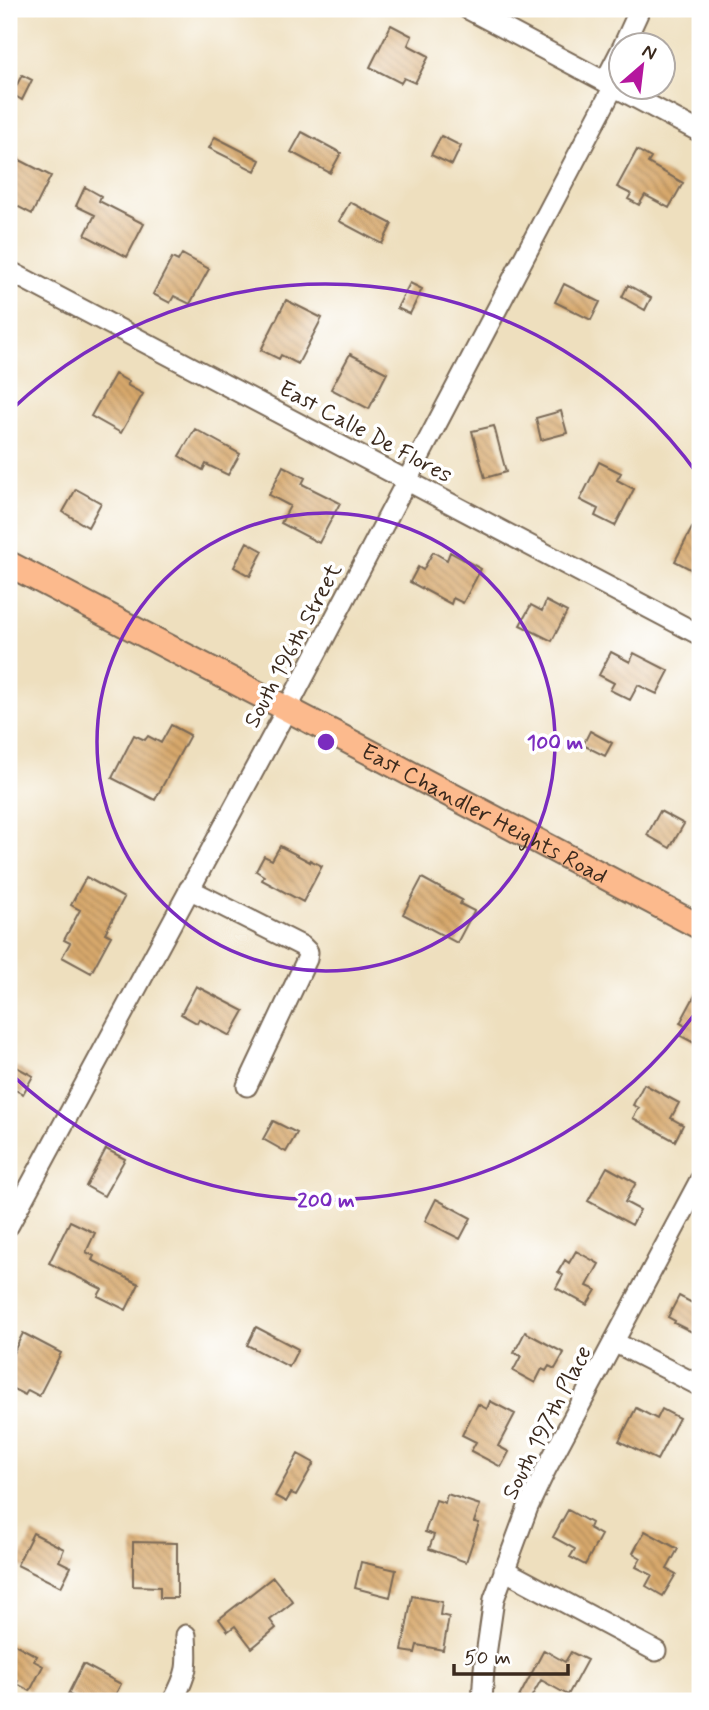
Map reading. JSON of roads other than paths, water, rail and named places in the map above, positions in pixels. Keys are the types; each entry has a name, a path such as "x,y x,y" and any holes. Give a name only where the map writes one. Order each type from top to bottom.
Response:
{"main road":[{"name":"East Chandler Heights Road","path":"9,564 700,927"}],"street":[{"path":"468,9 608,83"},
{"name":"South 196th Street","path":"629,32 640,9"},
{"name":"South 196th Street","path":"9,1225 287,709 608,88"},
{"path":"644,102 700,132"},
{"name":"East Calle De Flores","path":"9,271 700,635"},
{"path":"189,889 302,946 308,952 247,1086"},
{"name":"South 197th Place","path":"482,1701 494,1599 528,1507 700,1180"},
{"path":"614,1342 700,1386"},
{"path":"504,1570 656,1651"},
{"path":"173,1701 185,1678 188,1662 186,1634"}]}
